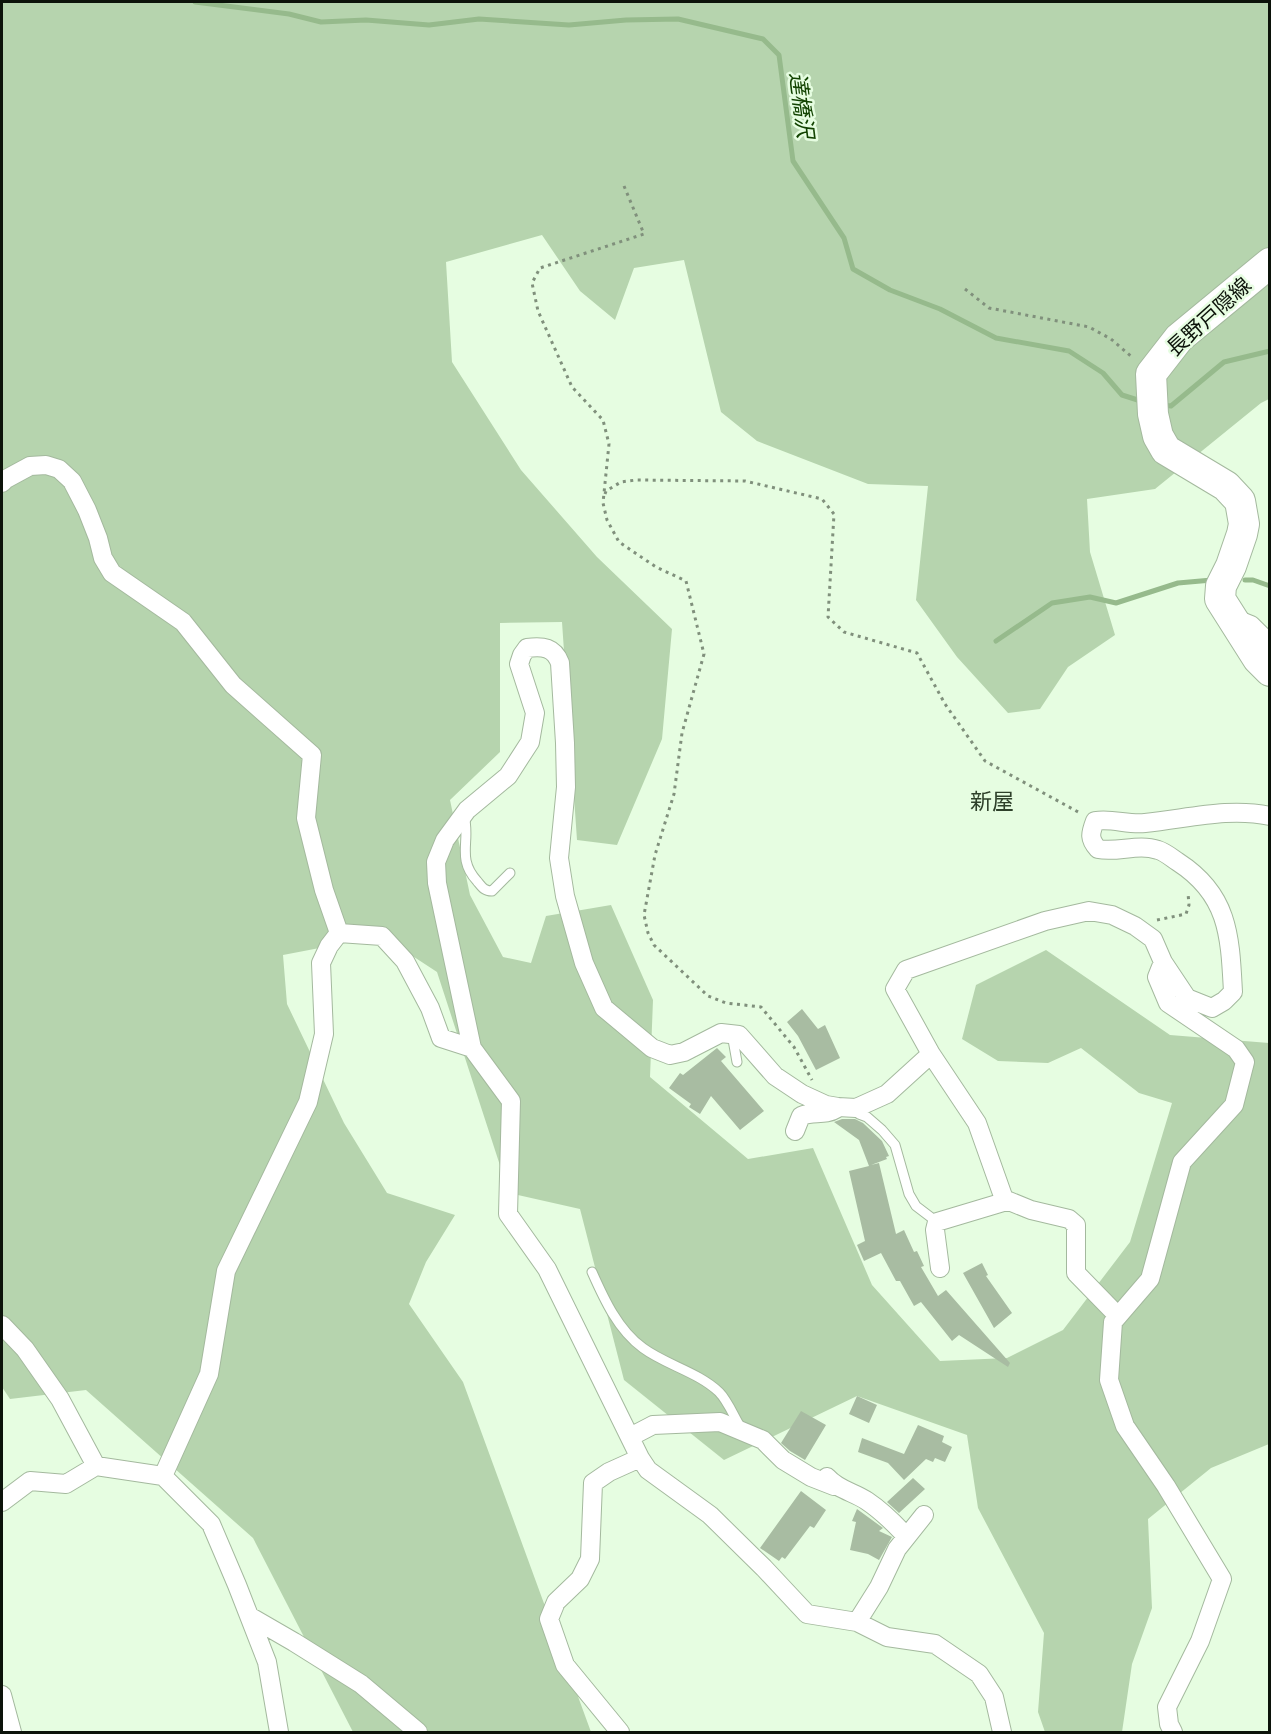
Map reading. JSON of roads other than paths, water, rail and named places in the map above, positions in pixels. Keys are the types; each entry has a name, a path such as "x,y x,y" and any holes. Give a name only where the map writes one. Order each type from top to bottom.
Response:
{"main road":[{"name":"長野戸隠線","path":"1269,263 1179,338 1151,374 1153,414 1158,436 1166,450 1226,486 1240,501 1244,524 1242,534 1221,586 1220,599 1258,659 1269,671"}],"street":[{"path":"2,483 30,466 46,465 59,469 72,481 87,510 103,558 112,573 183,622 233,685 312,755 306,818 324,890 339,933"},
{"path":"1234,618 1251,625 1269,644"},
{"path":"840,1107 801,1094 775,1076 739,1035 721,1033 684,1052 670,1055 652,1048 604,1008 584,963 565,896 559,858 566,787 560,663 557,654 550,649 527,648 519,664 535,713 530,742 508,776 464,814 445,840 436,862 452,961 467,1018 472,1048 511,1101 508,1214 547,1269 648,1470 717,1522 807,1614 857,1622 887,1637 935,1644 979,1674 994,1697 1002,1732"},
{"path":"1118,1316 1076,1273 1076,1225 1069,1220 1004,1200 976,1123 931,1054 895,989 906,970 1045,921 1089,911 1112,915 1135,926 1153,939 1163,962 1187,998 1212,1008 1233,992 1228,933 1219,902 1191,870 1158,850 1132,846 1106,851 1098,849 1092,842 1090,834 1095,821 1105,819 1142,824 1222,812 1269,816"},
{"path":"339,933 382,936 405,961 430,1008 441,1038 472,1048"},
{"path":"163,1476 209,1374 226,1271 308,1102 324,1034 321,963 329,946 339,933"},
{"path":"1163,962 1157,977 1168,1003 1236,1049 1245,1062 1234,1105 1182,1162 1150,1279 1113,1322 1109,1380 1125,1426 1166,1486 1222,1580 1200,1641 1167,1707 1169,1724 1173,1732"},
{"path":"795,1131 801,1116 828,1114 840,1107 886,1094 931,1054"},
{"path":"940,1268 934,1230 937,1222 1007,1201"},
{"path":"2,1325 26,1349 60,1399 96,1466"},
{"path":"630,1437 653,1425 720,1422 763,1440 783,1460 811,1477 866,1500 886,1515 906,1536"},
{"path":"620,1732 565,1665 549,1619 556,1602 580,1579 590,1559 593,1483 609,1472 640,1458"},
{"path":"2,1502 30,1481 66,1484 96,1466 163,1476 211,1524 267,1662 279,1732"},
{"path":"817,1466 834,1486"},
{"path":"857,1622 879,1587 897,1550 924,1515"},
{"path":"249,1616 361,1684 418,1732"},
{"path":"2,1695 12,1732"}],"lane":[{"path":"464,814 465,859 470,874 484,890 492,891 510,873"},
{"path":"732,1034 737,1062"},
{"path":"840,1107 872,1121 896,1145 909,1194 916,1206 937,1222"},
{"path":"592,1272 607,1305 624,1329 642,1348 697,1377 720,1393 743,1432"}],"waterway":[{"name":"達橋沢","path":"195,2 289,14 321,22 366,20 429,25 479,19 569,25 626,20 678,19 763,39 779,55 793,161 844,238 853,269 890,290 940,309 996,338 1069,351 1103,373 1122,395 1144,402"},
{"name":"達橋沢","path":"1162,405 1171,406 1224,362 1270,351"},
{"path":"996,641 1052,603 1090,597 1116,603 1178,583 1212,580"},
{"path":"1245,580 1253,580 1270,586"}],"district":[{"name":"新屋","path":"992,801"}]}
